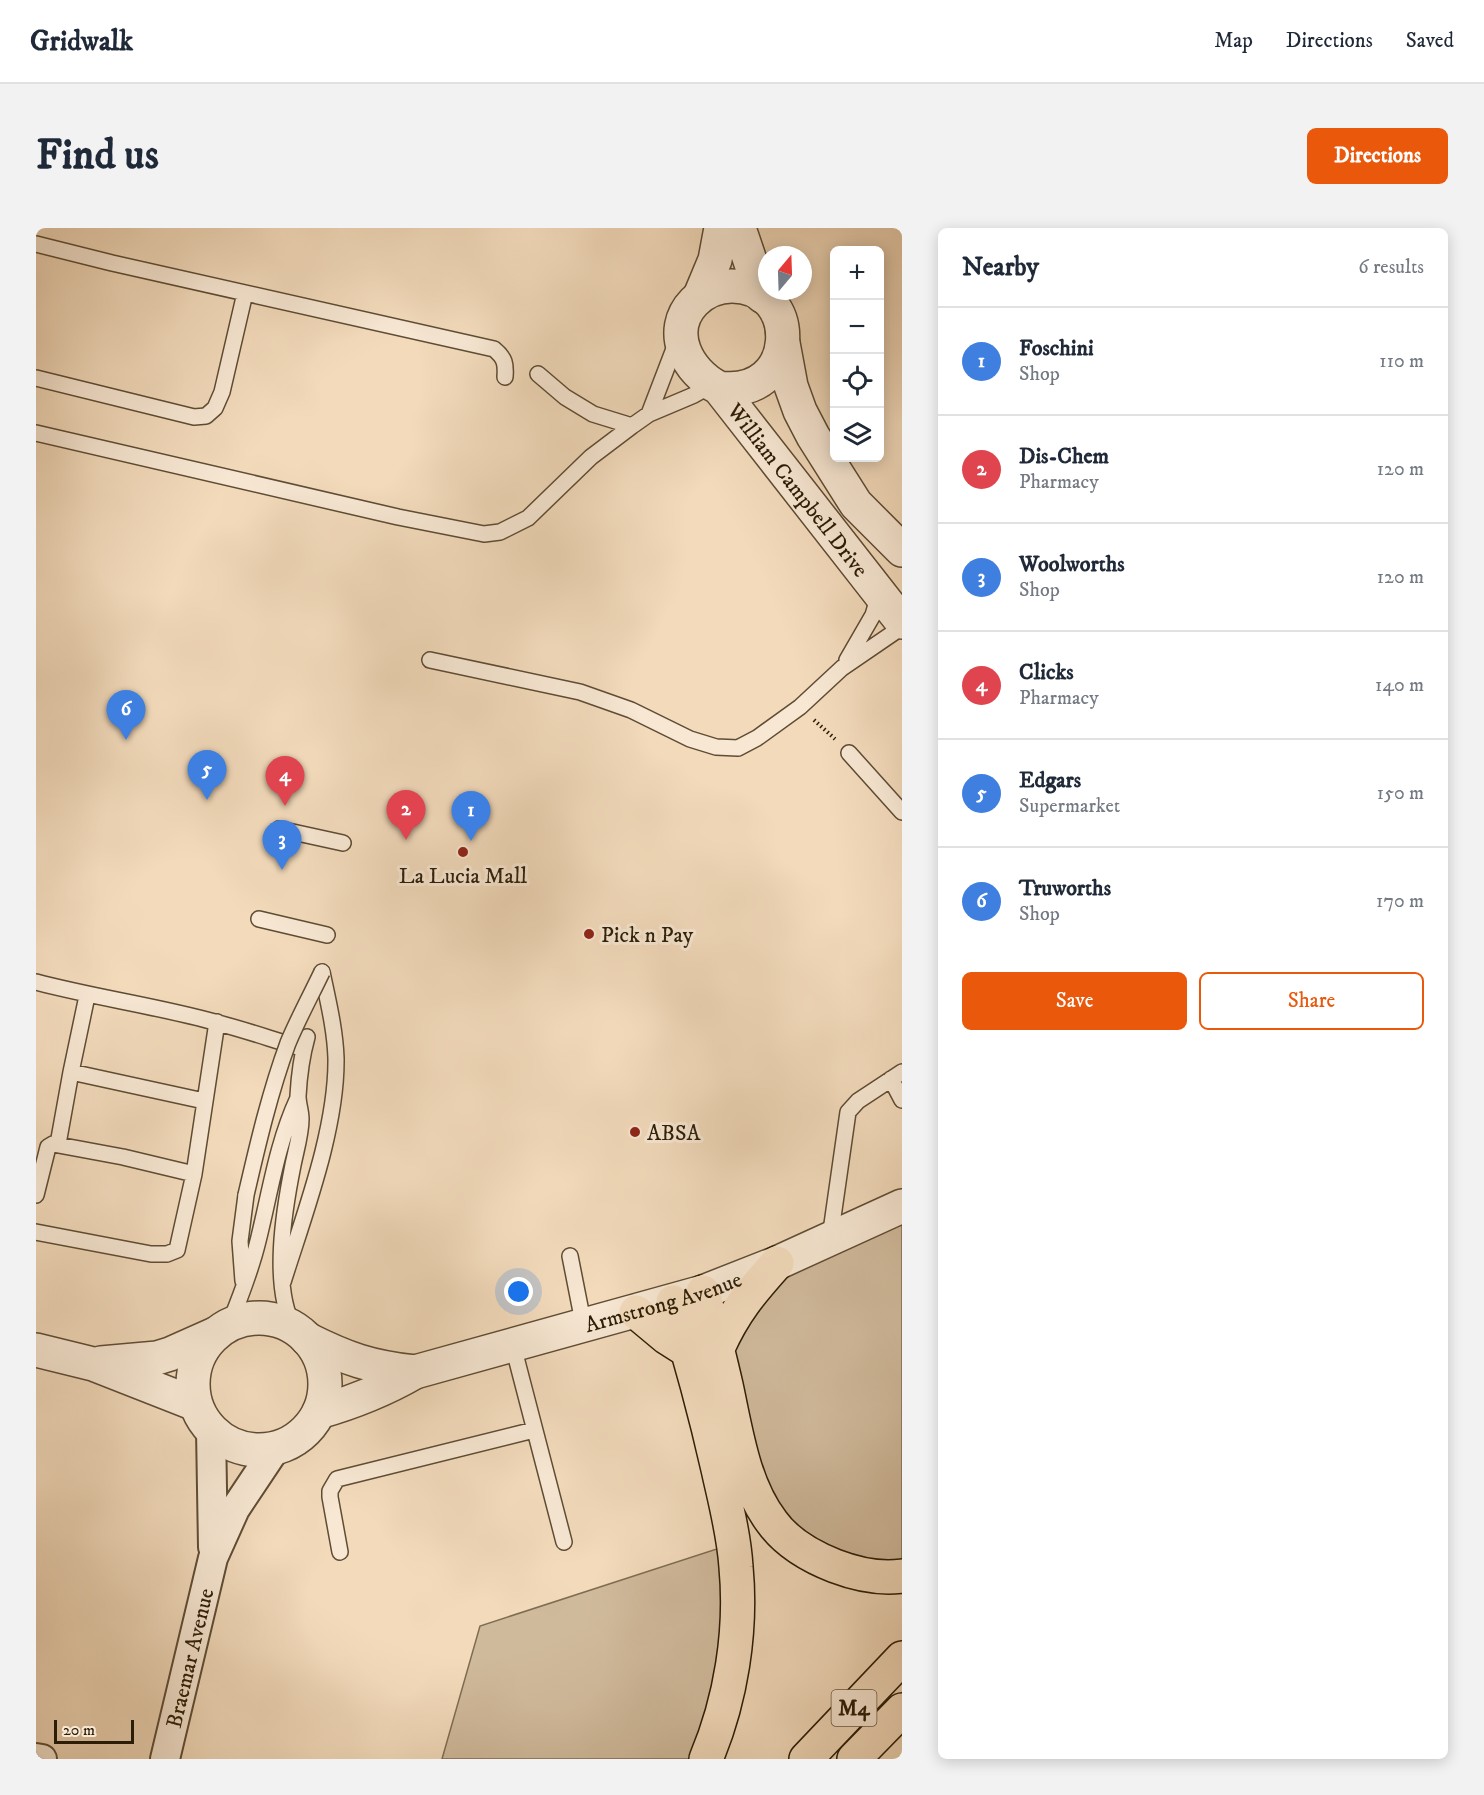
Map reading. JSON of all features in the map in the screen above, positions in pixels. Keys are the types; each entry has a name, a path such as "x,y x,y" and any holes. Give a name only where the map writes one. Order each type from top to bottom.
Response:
{"highway":[{"path":"706,1759 720,1719 730,1674 737,1610 736,1568 727,1510 702,1402 703,1349 777,1263"},
{"path":"688,1297 703,1349 758,1500 773,1524 795,1544 819,1560 867,1575 902,1576"},
{"path":"636,1312 666,1337 703,1349"},
{"name":"M4","path":"806,1759 902,1658"},
{"name":"M4","path":"854,1759 902,1710"}],"street":[{"path":"700,296 715,260 721,228"},
{"path":"739,228 758,284"},
{"path":"758,294 738,286 724,286 712,289 691,305 683,319 680,334 687,359 698,374 716,386 741,389 761,380 777,364 783,343 783,330 780,317 766,300"},
{"name":"William Campbell Drive","path":"783,343 791,386 800,411 813,436 856,504 902,550"},
{"name":"William Campbell Drive","path":"716,386 902,624"},
{"name":"Armstrong Avenue","path":"320,1412 352,1403 415,1372 688,1297 777,1263 902,1206"},
{"path":"36,1350 93,1364 203,1417 228,1443 247,1450 275,1449 289,1443 307,1430 320,1412 325,1393 324,1374 318,1355 301,1334 273,1320 251,1318 157,1358 93,1364"},
{"path":"203,1417 193,1379 200,1354 222,1330"},
{"name":"Armstrong Avenue","path":"301,1334 340,1355 366,1365 415,1372"},
{"name":"Braemar Avenue","path":"203,1417 213,1558"},
{"name":"Braemar Avenue","path":"165,1759 213,1558 235,1509 275,1449"},
{"path":"36,1758 42,1759"}],"lane":[{"path":"36,244 494,349 503,356 506,367 505,377"},
{"path":"36,378 194,417 206,416 215,408 222,392 245,293"},
{"path":"649,414 680,334"},
{"path":"538,374 565,397 593,414 632,426"},
{"path":"36,433 398,517 484,534 500,532 528,518 591,457 649,414 716,386"},
{"path":"842,668 866,631 879,595"},
{"path":"430,660 580,692 631,710 690,739 717,747 738,748 757,738 800,707 842,668 902,624"},
{"path":"849,753 902,812"},
{"path":"279,829 343,843"},
{"path":"259,919 327,935"},
{"path":"243,1290 240,1241 246,1194 267,1106 290,1040 322,972 334,1030 336,1060 334,1093 318,1167 283,1282"},
{"path":"36,982 87,996 135,1004 305,1043 298,1098 302,1119 283,1216 283,1282 288,1316 301,1334"},
{"path":"58,1144 87,996"},
{"path":"36,1232 151,1254 167,1254 177,1250 194,1174 217,1023"},
{"path":"71,1072 204,1101"},
{"path":"830,1238 848,1112 858,1101 896,1076 902,1100"},
{"path":"222,1330 243,1290 257,1244 286,1123 298,1098"},
{"path":"36,1195 48,1147 53,1144 123,1157 194,1174"},
{"path":"570,1256 584,1327"},
{"path":"513,1346 564,1542"},
{"path":"340,1552 330,1497 330,1491 337,1479 534,1430"}],"path":[{"path":"800,707 849,753"}],"shaded area":[{"path":"902,1223 902,1572 835,1563 770,1514 716,1307 794,1268"},
{"path":"732,1544 710,1759 442,1759 480,1626"}],"place":[{"name":"Truworths","path":"126,740"},
{"name":"Edgars","path":"207,800"},
{"name":"Clicks","path":"285,806"},
{"name":"Dis-Chem","path":"406,840"},
{"name":"Foschini","path":"471,841"},
{"name":"La Lucia Mall","path":"463,852"},
{"name":"Woolworths","path":"282,870"},
{"name":"Pick n Pay","path":"589,934"},
{"name":"ABSA","path":"635,1132"}]}
